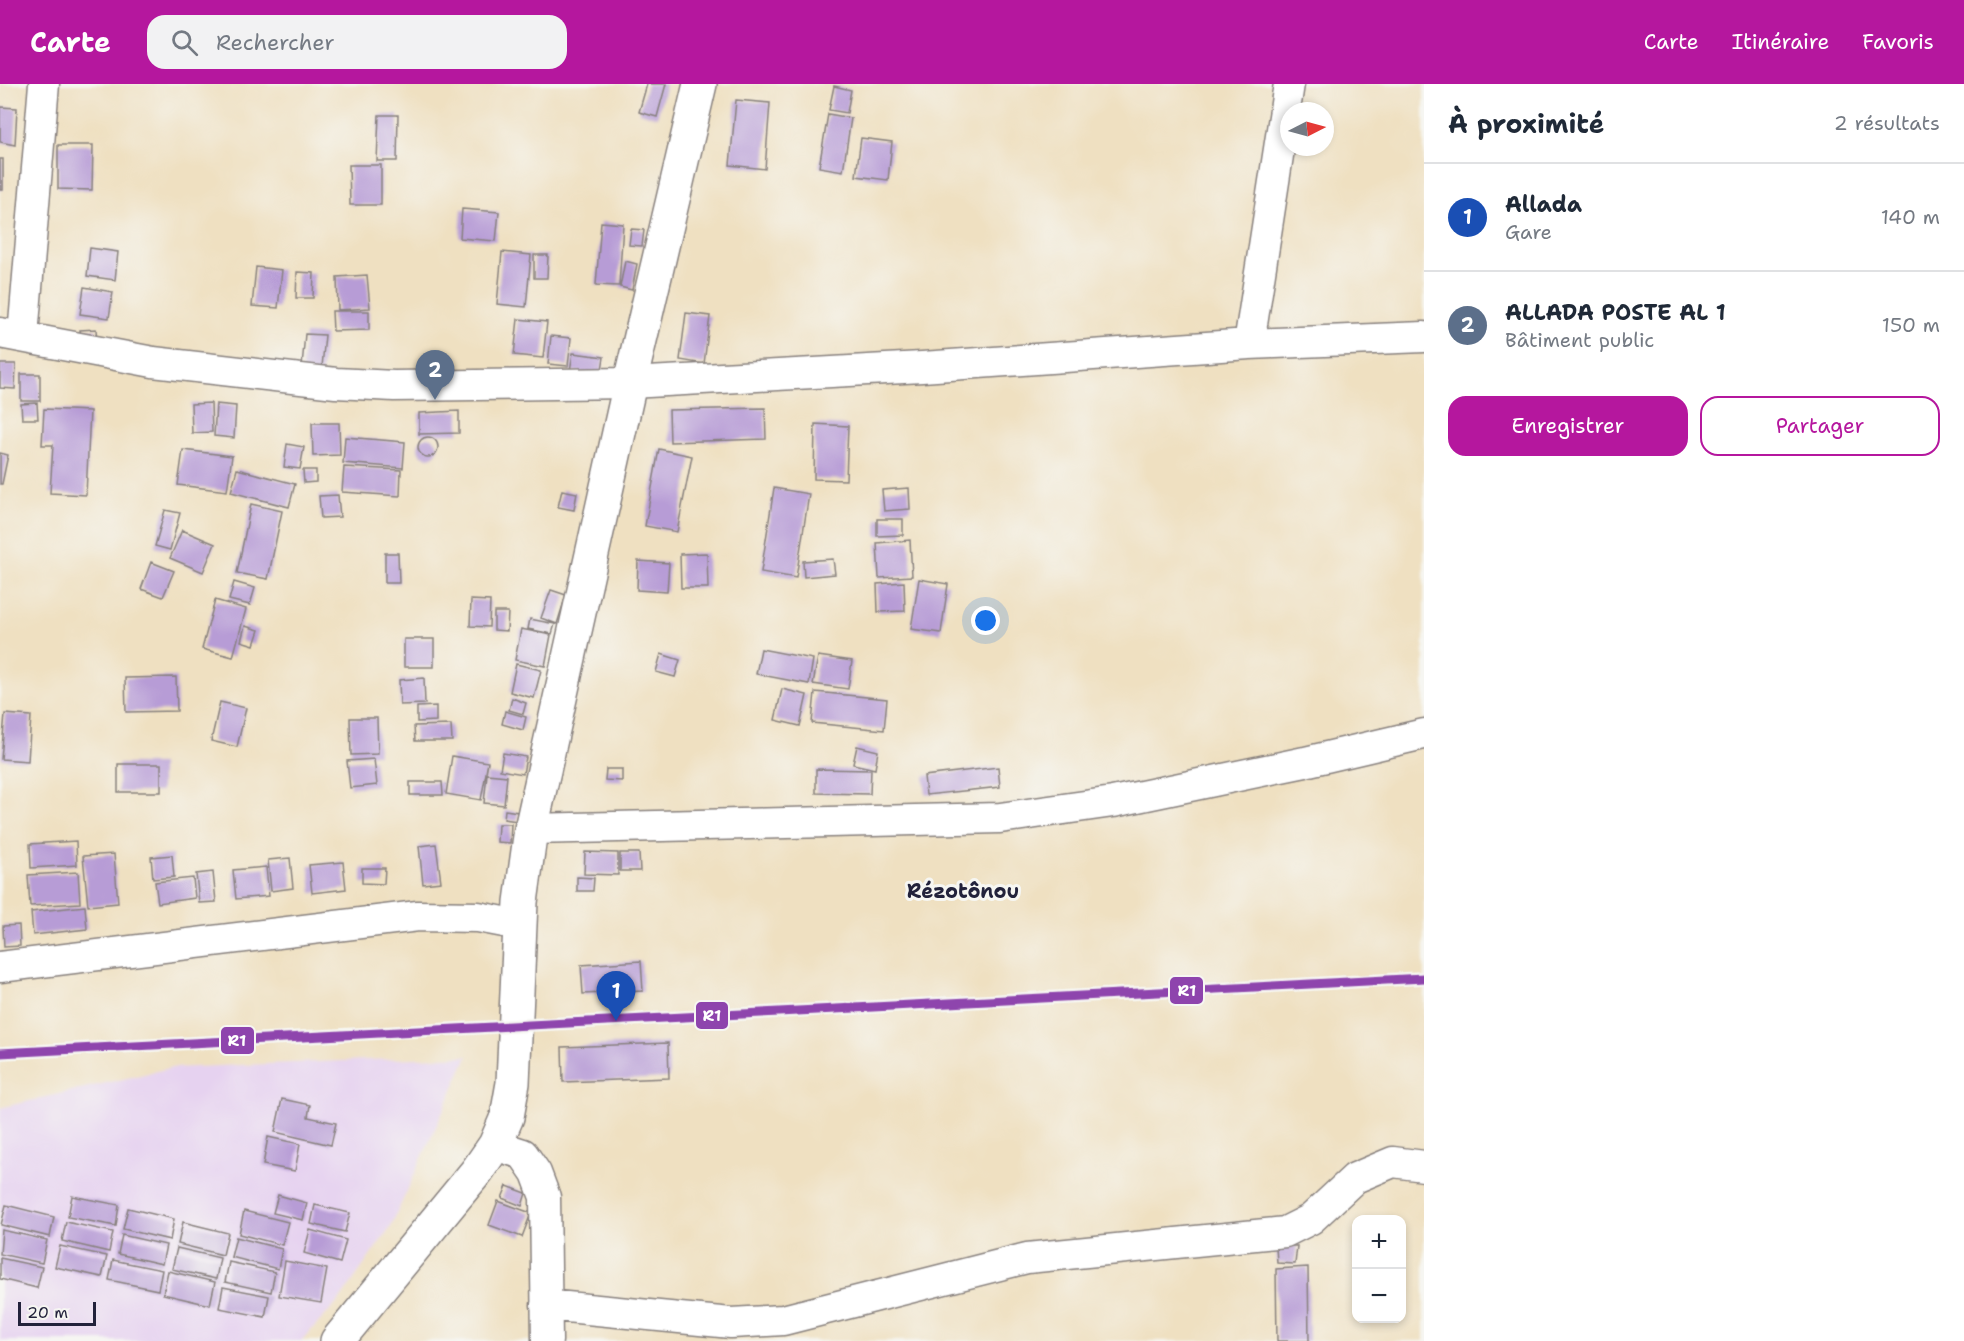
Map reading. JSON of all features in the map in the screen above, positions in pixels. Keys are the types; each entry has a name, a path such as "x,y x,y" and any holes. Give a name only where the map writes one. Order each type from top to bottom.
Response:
{"main road":[{"path":"337,1341 495,1145 507,1117 513,1083 520,925 531,829 630,383 700,84"}],"street":[{"path":"44,84 12,334 153,362 336,383 394,386 630,383 922,367 1249,344 1424,337"},
{"path":"1249,344 1289,84"},
{"path":"531,829 1000,818 1113,802 1305,762 1424,734"},
{"path":"0,967 418,916 478,917 520,925"},
{"path":"495,1145 523,1154 536,1173 544,1197 547,1341"},
{"path":"546,1305 732,1323 783,1320 1027,1258 1285,1232 1311,1219 1355,1178 1394,1162 1424,1166"}],"shaded area":[{"path":"468,1056 391,1226 339,1301 301,1341 0,1341 0,1108 170,1068"}],"building":[{"path":"647,84 666,84 657,117 639,112"},
{"path":"834,86 851,90 847,113 829,110"},
{"path":"736,100 770,103 765,169 730,165"},
{"path":"0,107 17,108 15,145 0,142"},
{"path":"828,114 851,118 843,171 819,167"},
{"path":"379,115 398,115 397,161 377,161"},
{"path":"861,138 892,142 888,180 856,176"},
{"path":"58,145 93,145 92,190 58,189"},
{"path":"0,159 3,159 3,190 0,190"},
{"path":"349,165 381,165 381,205 350,205"},
{"path":"462,209 499,212 496,241 460,238"},
{"path":"601,222 623,224 619,286 596,285"},
{"path":"631,229 644,230 642,246 629,245"},
{"path":"90,248 118,252 115,280 87,276"},
{"path":"502,252 531,255 526,307 497,304"},
{"path":"534,255 548,255 547,278 534,278"},
{"path":"625,261 637,264 632,290 620,287"},
{"path":"256,267 282,270 278,308 252,306"},
{"path":"297,272 314,273 313,298 296,298"},
{"path":"367,275 370,308 338,310 337,277"},
{"path":"84,287 113,292 109,318 80,314"},
{"path":"332,311 369,311 369,330 333,331"},
{"path":"686,313 710,316 704,364 680,360"},
{"path":"518,319 547,322 543,358 514,355"},
{"path":"96,329 97,343 81,343 80,330"},
{"path":"305,334 325,335 321,378 301,376"},
{"path":"551,336 571,338 568,366 548,364"},
{"path":"573,353 604,357 601,376 570,371"},
{"path":"0,364 16,364 15,389 0,388"},
{"path":"21,374 40,374 40,401 21,401"},
{"path":"37,403 38,419 22,419 21,404"},
{"path":"211,403 212,432 192,433 191,404"},
{"path":"216,404 236,406 234,438 214,436"},
{"path":"765,408 766,439 670,442 669,410"},
{"path":"44,409 90,411 86,495 50,493 53,445 42,445"},
{"path":"459,411 459,433 419,434 419,413"},
{"path":"312,423 339,423 340,455 313,456"},
{"path":"815,424 848,426 846,480 814,479"},
{"path":"345,437 405,442 403,468 343,463"},
{"path":"428,437 435,440 438,447 435,454 428,457 421,454 418,447 421,440"},
{"path":"287,444 304,447 300,469 284,467"},
{"path":"659,449 692,456 677,532 645,526"},
{"path":"183,450 232,456 227,491 178,485"},
{"path":"0,453 8,455 2,484 0,484"},
{"path":"344,467 401,470 400,496 342,492"},
{"path":"237,469 295,484 289,507 231,492"},
{"path":"303,470 316,470 316,482 304,483"},
{"path":"774,488 809,494 796,578 761,572"},
{"path":"909,488 910,509 884,511 882,490"},
{"path":"562,490 577,493 574,510 558,507"},
{"path":"338,495 340,517 321,518 319,496"},
{"path":"251,504 282,511 268,579 237,573"},
{"path":"165,510 180,513 170,550 155,546"},
{"path":"877,519 903,519 903,535 877,536"},
{"path":"182,530 215,544 203,572 170,558"},
{"path":"910,540 912,576 879,578 877,543"},
{"path":"385,553 398,553 399,583 385,583"},
{"path":"707,553 708,588 681,588 680,554"},
{"path":"833,559 835,574 804,577 803,561"},
{"path":"638,561 669,563 667,592 637,590"},
{"path":"151,562 174,571 163,597 141,589"},
{"path":"919,579 948,584 941,633 911,629"},
{"path":"234,582 255,588 250,605 229,600"},
{"path":"904,582 905,611 878,612 877,584"},
{"path":"551,590 566,595 557,624 541,618"},
{"path":"215,600 246,609 233,657 202,649"},
{"path":"471,600 490,601 489,627 470,626"},
{"path":"494,612 508,612 507,631 494,630"},
{"path":"530,619 555,624 552,634 528,629"},
{"path":"245,626 259,630 254,645 241,641"},
{"path":"521,629 551,635 545,666 515,660"},
{"path":"404,639 434,639 434,667 404,667"},
{"path":"761,649 813,659 809,684 756,674"},
{"path":"661,654 680,660 675,677 656,672"},
{"path":"818,656 852,661 848,689 813,684"},
{"path":"516,664 541,670 534,698 510,692"},
{"path":"176,677 177,711 126,712 125,678"},
{"path":"424,678 425,704 400,705 399,680"},
{"path":"782,689 807,695 800,726 775,720"},
{"path":"815,692 887,699 884,730 812,723"},
{"path":"512,698 526,703 523,714 509,710"},
{"path":"220,702 246,708 237,747 211,741"},
{"path":"436,706 436,721 417,722 417,707"},
{"path":"505,711 526,717 523,730 502,724"},
{"path":"5,714 31,716 28,761 1,759"},
{"path":"350,718 377,718 378,754 351,755"},
{"path":"451,725 452,741 415,741 414,726"},
{"path":"857,746 878,751 875,769 853,764"},
{"path":"503,753 526,757 523,774 500,770"},
{"path":"452,756 488,762 481,800 446,794"},
{"path":"374,759 377,785 350,788 347,761"},
{"path":"118,764 161,764 161,792 118,792"},
{"path":"998,767 1000,787 926,795 924,776"},
{"path":"606,769 622,769 622,781 605,780"},
{"path":"816,769 871,770 870,794 816,793"},
{"path":"487,774 507,776 504,805 484,803"},
{"path":"410,782 442,782 443,795 410,795"},
{"path":"505,810 518,812 517,821 504,819"},
{"path":"498,824 511,824 510,843 497,842"},
{"path":"76,841 77,865 31,868 30,844"},
{"path":"436,844 441,882 423,884 419,846"},
{"path":"585,852 618,853 618,875 584,874"},
{"path":"620,853 639,853 640,871 620,871"},
{"path":"114,854 118,903 88,906 83,856"},
{"path":"172,855 174,877 153,879 151,857"},
{"path":"290,858 293,888 271,891 268,860"},
{"path":"343,862 346,889 312,893 309,865"},
{"path":"266,867 269,896 236,899 233,870"},
{"path":"362,868 385,868 384,884 362,883"},
{"path":"78,872 80,903 30,906 28,875"},
{"path":"213,872 216,902 199,903 196,874"},
{"path":"577,877 594,878 593,891 577,891"},
{"path":"193,878 195,898 158,903 155,882"},
{"path":"85,906 87,929 33,935 31,912"},
{"path":"19,925 20,946 4,947 3,926"},
{"path":"641,961 643,991 583,994 581,965"},
{"path":"668,1043 669,1078 563,1082 562,1047"},
{"path":"282,1099 310,1105 308,1117 336,1123 331,1145 275,1132"},
{"path":"268,1137 300,1144 295,1171 263,1165"},
{"path":"507,1186 526,1193 522,1206 502,1198"},
{"path":"278,1195 307,1203 303,1220 273,1213"},
{"path":"72,1196 119,1205 116,1226 68,1217"},
{"path":"498,1201 531,1213 522,1237 489,1225"},
{"path":"6,1205 54,1217 50,1237 1,1225"},
{"path":"315,1205 350,1213 345,1232 311,1224"},
{"path":"128,1208 174,1219 170,1240 123,1229"},
{"path":"244,1211 288,1222 282,1245 239,1234"},
{"path":"66,1222 113,1232 109,1252 62,1241"},
{"path":"183,1222 228,1233 223,1255 178,1244"},
{"path":"2,1230 47,1240 42,1263 0,1254"},
{"path":"310,1230 346,1240 340,1263 304,1253"},
{"path":"122,1235 166,1245 162,1264 118,1254"},
{"path":"236,1237 282,1249 278,1269 231,1257"},
{"path":"60,1246 107,1256 102,1277 55,1267"},
{"path":"1276,1246 1297,1246 1295,1264 1277,1263"},
{"path":"177,1248 220,1258 216,1279 172,1269"},
{"path":"0,1258 42,1267 37,1288 0,1279"},
{"path":"113,1260 162,1270 158,1290 109,1280"},
{"path":"285,1261 327,1269 321,1303 279,1296"},
{"path":"229,1262 275,1272 271,1292 225,1282"},
{"path":"1308,1267 1309,1341 1277,1341 1276,1269"},
{"path":"168,1271 215,1282 210,1305 163,1294"},
{"path":"223,1287 269,1296 265,1317 219,1308"}],"transit line":[{"name":"R1","path":"0,1053 1424,978"}],"place":[{"name":"ALLADA POSTE AL 1","path":"435,400"},
{"name":"Allada","path":"616,1021"}],"district":[{"name":"Rézotônou","path":"963,891"}]}
